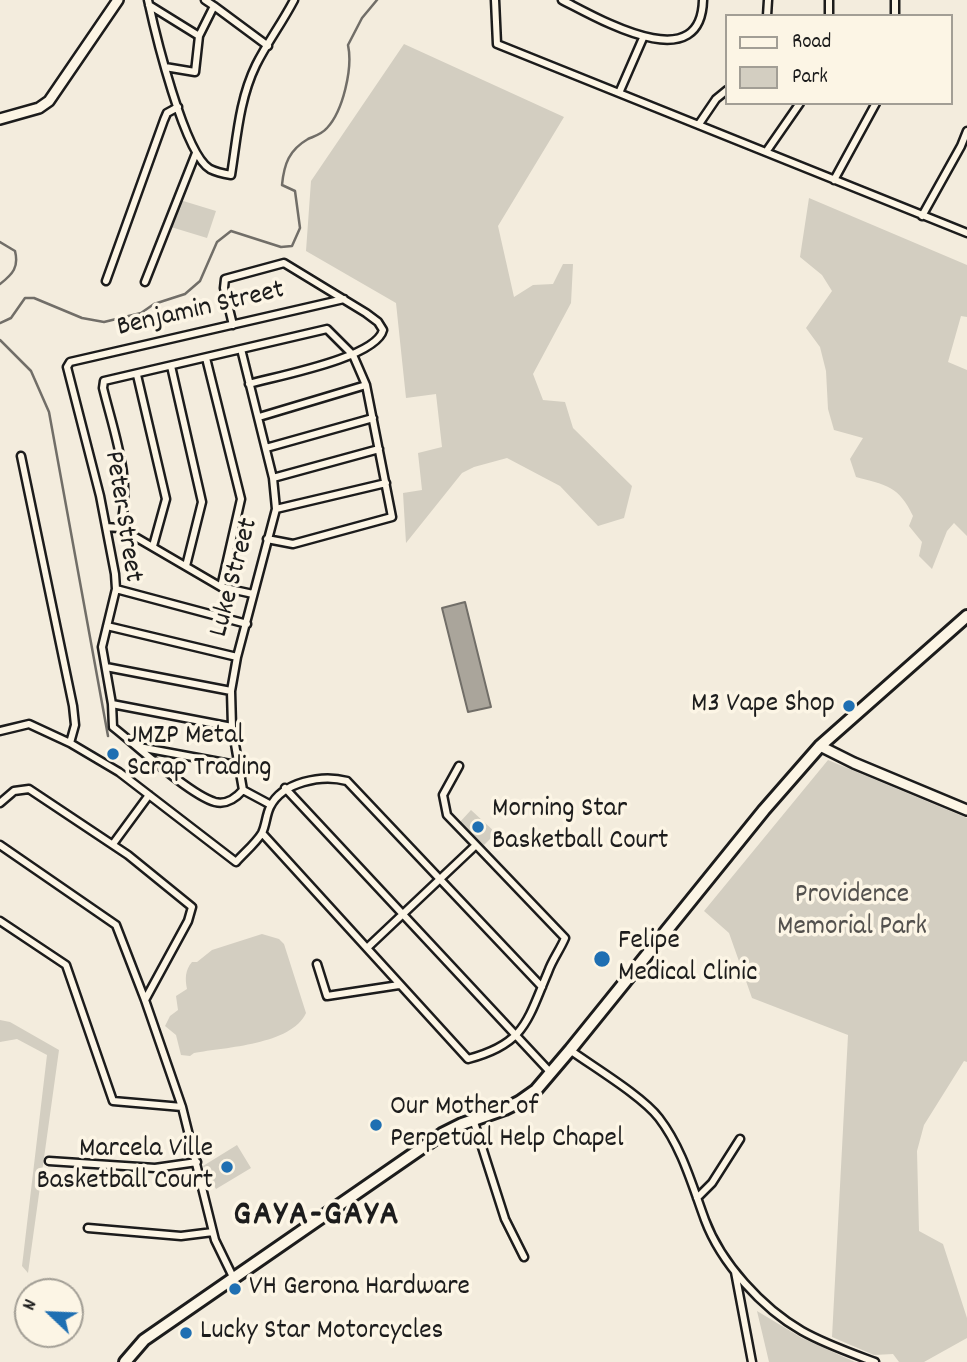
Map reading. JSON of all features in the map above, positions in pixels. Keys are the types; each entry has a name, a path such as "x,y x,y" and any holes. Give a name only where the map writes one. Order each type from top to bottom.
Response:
{"main road":[{"path":"125,1362 144,1340 442,1134 519,1102 536,1090 772,800 820,746 967,615"}],"street":[{"path":"0,119 49,102 118,0"},
{"path":"205,0 268,46"},
{"path":"148,3 165,67 196,153 209,169 232,176 241,104 256,65 294,0"},
{"path":"495,0 497,44 967,233"},
{"path":"562,0 643,38 668,41 682,37 696,27 704,0"},
{"path":"148,3 199,36"},
{"path":"165,67 195,72 199,36 214,6"},
{"path":"619,93 643,38"},
{"path":"699,124 716,99 726,91"},
{"path":"766,152 799,105"},
{"path":"834,180 875,105"},
{"path":"106,281 164,120 167,113 178,107"},
{"path":"922,215 964,147 967,131"},
{"path":"145,282 196,153"},
{"path":"233,325 224,288 225,279 284,262 378,322 383,330 373,345 354,355 249,384"},
{"name":"Benjamin Street","path":"68,364 344,299"},
{"path":"120,528 125,509 126,488 103,388 104,381 327,329 354,355 366,385 392,517 293,544 267,539"},
{"name":"Luke Street","path":"241,349 273,478 276,509 237,657 231,691 232,727 241,766 243,790"},
{"path":"206,358 241,499 221,587"},
{"name":"Peter Street","path":"68,364 106,527 116,589 102,647 112,704 113,727 199,795 218,803 235,800 243,790"},
{"path":"171,366 202,502 186,566"},
{"path":"137,375 166,499 153,547"},
{"path":"259,417 366,385"},
{"path":"266,447 373,418"},
{"path":"273,478 379,449"},
{"path":"21,456 73,706 75,733 70,743"},
{"path":"276,509 386,483"},
{"path":"106,527 120,528 221,587 253,594"},
{"path":"116,589 247,624"},
{"path":"107,626 237,657"},
{"path":"106,667 231,691"},
{"path":"112,704 232,727"},
{"path":"0,731 29,724 70,743 119,772 236,862 262,832 271,805 285,788 319,779 337,778 347,781 542,987"},
{"path":"137,746 241,766"},
{"path":"820,746 967,810"},
{"path":"262,832 468,1059 497,1049 516,1036 527,1024 565,938 447,815 443,795 459,766"},
{"path":"285,788 551,1073"},
{"path":"0,803 14,791 29,789 113,844 192,907 188,921 145,1000"},
{"path":"243,790 271,805"},
{"path":"113,844 149,795"},
{"path":"0,845 116,925 182,1107 213,1232 233,1277"},
{"path":"367,948 476,845"},
{"path":"0,921 66,965 113,1101 182,1107"},
{"path":"317,964 327,996 400,985"},
{"path":"570,1051 644,1103 657,1116 680,1152 715,1240 735,1270 765,1303 791,1324 875,1362"},
{"path":"473,1119 505,1219 524,1257"},
{"path":"697,1198 712,1183 740,1139"},
{"path":"50,1161 155,1168 197,1162"},
{"path":"88,1228 181,1236 213,1232"},
{"path":"735,1270 752,1362"}],"green space":[{"path":"404,44 564,117 498,226 514,297 533,285 553,284 563,264 573,264 571,303 533,374 543,400 565,402 573,428 632,486 624,518 598,526 560,486 507,458 462,473 406,543 403,493 422,490 418,453 442,447 436,394 406,398 396,303 306,251 311,181"},
{"path":"809,198 967,265 967,317 961,316 948,362 967,370 967,536 954,523 947,531 932,569 919,556 922,542 909,526 913,516 902,498 884,485 856,477 850,459 863,438 834,430 828,409 826,371 820,347 806,328 832,291 822,275 800,257"},
{"path":"180,200 216,211 207,238 171,227"},
{"name":"Providence Memorial Park","path":"828,760 967,818 967,1062 964,1061 924,1125 917,1151 919,1231 943,1244 967,1318 967,1338 924,1362 899,1362 893,1354 874,1355 832,1337 848,1035 752,998 729,933 704,911"},
{"name":"Morning Star Basketball Court","path":"471,810 496,833 484,845 460,822"},
{"path":"262,934 279,939 284,944 306,1013 298,1024 272,1038 190,1056 181,1055 176,1035 165,1026 170,1016 178,1010 176,996 187,989 186,975 192,962 197,962 212,950"},
{"path":"0,1020 10,1022 59,1050 28,1273 22,1266 47,1055 17,1039 0,1042"},
{"name":"Marcela Ville Basketball Court","path":"237,1145 251,1168 216,1189 203,1166"},
{"path":"757,1311 802,1338 855,1362 769,1362"}],"shaded area":[{"path":"465,602 491,707 468,712 442,608"}],"waterway":[{"path":"0,323 11,318 25,298 34,298 82,318 104,322 141,313 154,304 185,294 200,281 217,242 231,231 281,247 292,246 300,228 295,191 282,185 286,164 296,148 323,132 338,111 349,65 348,45 362,18 377,0"},
{"path":"0,242 15,251 16,262 12,273 0,284"},
{"path":"0,340 31,371 49,412 108,736"}],"place":[{"name":"M3 Vape Shop","path":"849,706"},
{"name":"JMZP Metal Scrap Trading","path":"113,754"},
{"name":"Morning Star Basketball Court","path":"478,827"},
{"name":"Felipe Medical Clinic","path":"602,959"},
{"name":"Our Mother of Perpetual Help Chapel","path":"376,1125"},
{"name":"Marcela Ville Basketball Court","path":"227,1167"},
{"name":"VH Gerona Hardware","path":"235,1289"},
{"name":"Lucky Star Motorcycles","path":"186,1333"}],"district":[{"name":"GAYA-GAYA","path":"317,1218"}]}
